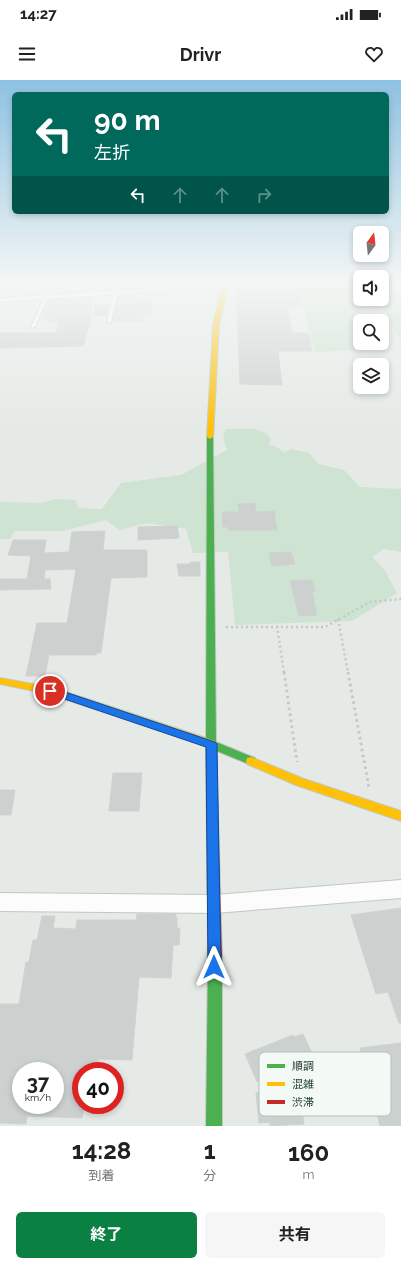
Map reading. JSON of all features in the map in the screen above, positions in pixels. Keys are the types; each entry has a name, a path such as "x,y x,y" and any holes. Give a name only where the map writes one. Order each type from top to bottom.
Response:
{"street":[{"path":"214,1126 215,904 211,744 210,401 216,331"},
{"path":"0,681 50,691 211,744 300,782 401,816"},
{"path":"0,902 215,904 401,889"}],"path":[{"path":"211,627 325,627 370,602 401,599"},
{"path":"338,619 372,806"},
{"path":"277,626 300,782"}],"green space":[{"path":"309,331 353,331 353,350 357,350 315,352"},
{"path":"395,331 401,331 401,342"},
{"path":"244,428 262,432 271,439 269,445 275,446 284,452 292,449 309,453 319,464 344,470 360,487 401,489 401,552 384,549 372,557 384,569 397,593 352,621 235,625 228,552 193,553 186,529 147,523 119,530 106,520 63,531 15,531 10,539 0,539 0,502 42,503 55,499 75,500 79,508 102,509 121,483 181,475 227,450 223,437 226,429"}],"building":[{"path":"57,331 87,331 83,346 0,348 0,333 56,333"},
{"path":"238,331 292,331 292,333 308,333 312,351 278,351 282,385 240,384"},
{"path":"255,503 256,512 274,511 277,530 228,530 228,527 223,527 222,512 239,512 238,504"},
{"path":"177,526 179,538 138,540 138,527"},
{"path":"105,531 103,550 147,550 147,577 111,578 101,653 97,653 96,655 49,655 45,676 26,676 37,623 67,623 76,569 45,570 44,579 50,579 51,589 0,590 0,579 27,579 31,556 8,555 13,540 46,540 44,553 69,552 72,532"},
{"path":"291,552 295,564 272,566 269,553"},
{"path":"190,562 200,562 200,576 179,576 177,564 190,564"},
{"path":"312,580 315,591 312,592 317,615 299,616 290,581"},
{"path":"113,773 142,773 139,811 109,811"},
{"path":"0,790 15,790 11,815 0,815"},
{"path":"401,908 401,1023 399,1023 388,992 376,994 351,915"},
{"path":"137,914 176,914 175,918 177,917 177,928 180,928 179,945 173,945 171,978 139,977 132,1060 98,1059 98,1062 72,1062 72,1114 83,1114 82,1118 27,1116 26,1124 0,1123 0,1004 19,1004 26,962 29,962 33,940 37,940 42,916 55,916 53,928 76,929 77,920 136,920"},
{"path":"303,1034 312,1052 259,1052 259,1081 257,1082 245,1054 293,1035 294,1037"},
{"path":"401,1043 401,1126 380,1126 377,1116 391,1116 391,1052 361,1052 360,1048"},
{"path":"259,1092 259,1116 303,1116 304,1124 270,1126 270,1122 259,1123 256,1093"}],"traffic: fast":[{"path":"210,437 211,744 251,761"},
{"path":"214,1126 215,956"}],"traffic: slow":[{"path":"210,437 216,331"},
{"path":"0,681 50,691 211,744 211,749"},
{"path":"251,761 300,782 401,816"}],"traffic: jam":[{"path":"211,749 215,956"}],"route":[{"path":"50,691 211,744 215,904 214,967"}]}
